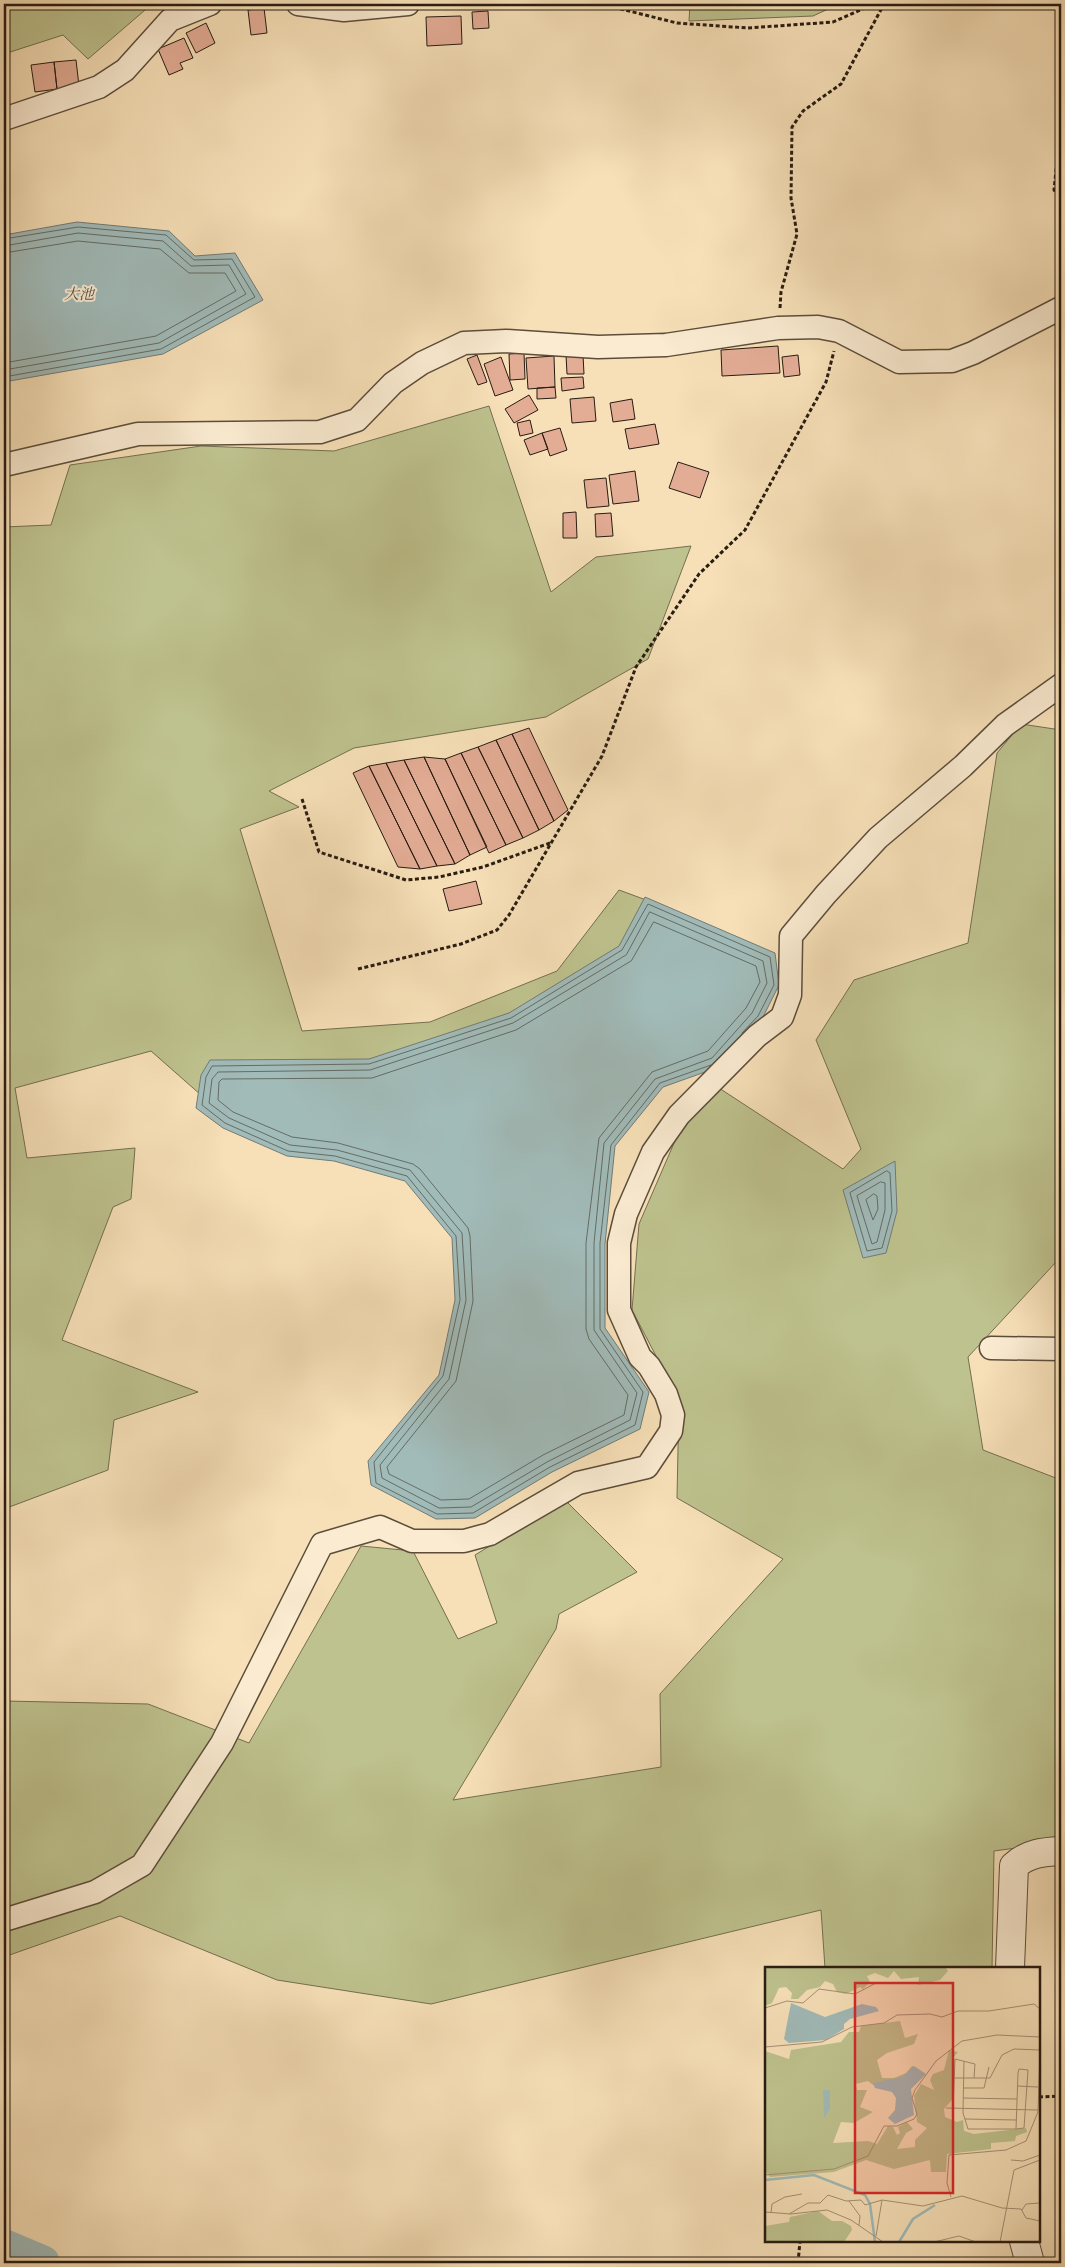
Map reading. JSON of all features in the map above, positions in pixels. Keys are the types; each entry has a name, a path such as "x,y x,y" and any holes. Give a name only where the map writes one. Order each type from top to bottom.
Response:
{"street":[{"path":"4,119 99,87 125,70 170,20 210,4"},
{"path":"298,4 344,10 408,4"},
{"path":"4,465 138,434 320,432 357,420 393,384 422,363 464,343 506,340 598,347 666,346 778,328 818,327 839,331 899,362 952,361 973,353 1061,308"},
{"path":"4,1920 95,1892 142,1865 222,1743 322,1544 380,1527 412,1541 464,1541 490,1534 578,1484 647,1467 671,1431 673,1415 666,1394 649,1366 640,1357 619,1310 619,1243 626,1214 653,1152 679,1115 757,1036 782,1017 790,995 791,936 826,894 878,838 963,766 1005,725 1061,685"},
{"path":"991,1348 1061,1349"},
{"path":"1010,1967 1014,1866 1023,1858 1037,1853 1061,1851"},
{"path":"1024,2242 1030,2263"}],"path":[{"path":"588,4 606,5 677,23 748,28 833,22 874,4"},
{"path":"778,328 781,292 797,234 791,198 792,127 803,111 841,84 884,4"},
{"path":"1061,123 1054,190 1061,198"},
{"path":"358,969 461,944 497,930 509,915 602,756 636,667 699,574 745,530 826,382 839,331"},
{"path":"302,799 320,852 406,880 440,877 483,867 551,843"},
{"path":"1040,2097 1061,2096"},
{"path":"798,2263 800,2242"}],"green space":[{"path":"4,4 152,4 88,59 63,35 4,54"},
{"path":"690,4 839,4 813,16 689,21"},
{"path":"489,406 551,592 596,557 691,546 648,659 546,717 354,748 269,791 299,807 240,829 302,1031 430,1022 557,971 619,890 657,904 593,1002 383,1082 201,1095 151,1051 15,1088 27,1158 135,1148 131,1199 113,1207 62,1340 198,1392 114,1420 108,1470 4,1509 4,527 51,525 70,465 201,446 334,451"},
{"path":"1021,724 1061,730 1061,1223 1057,1261 968,1357 983,1450 1061,1480 1061,1842 994,1851 992,1967 825,1967 821,1910 431,2004 277,1980 120,1916 4,1957 4,1701 148,1704 249,1743 361,1546 413,1551 458,1639 497,1623 475,1555 565,1500 637,1572 559,1614 556,1629 453,1800 661,1767 660,1694 783,1559 677,1498 679,1400 632,1310 639,1224 681,1127 719,1088 843,1169 861,1149 816,1040 854,980 968,943 997,753"}],"water":[{"name":"大池","path":"77,222 169,231 195,256 235,253 263,300 163,354 4,382 4,235"},
{"path":"645,897 775,953 779,985 762,1019 719,1067 663,1087 615,1146 605,1244 605,1328 649,1392 640,1429 552,1472 475,1518 436,1519 371,1485 368,1461 439,1375 455,1300 452,1238 405,1181 334,1161 287,1156 223,1128 196,1108 201,1075 210,1060 369,1059 509,1013 619,946"},
{"path":"895,1161 897,1211 886,1253 863,1258 843,1190"}],"building":[{"path":"264,8 267,33 251,35 248,10"},
{"path":"488,11 489,28 473,29 472,12"},
{"path":"461,16 462,44 427,46 426,17"},
{"path":"206,23 215,43 196,53 186,33"},
{"path":"184,38 193,58 180,63 183,69 169,75 158,49"},
{"path":"76,60 79,86 57,89 54,62"},
{"path":"54,62 57,89 35,92 31,65"},
{"path":"778,346 780,373 722,376 721,350"},
{"path":"524,353 525,379 510,380 509,354"},
{"path":"477,355 487,382 478,385 467,359"},
{"path":"566,355 583,355 584,374 567,374"},
{"path":"798,355 800,375 784,377 782,357"},
{"path":"554,356 555,387 528,389 526,358"},
{"path":"501,357 513,390 495,396 484,364"},
{"path":"583,377 584,388 562,391 561,378"},
{"path":"555,387 556,398 537,399 537,388"},
{"path":"529,395 538,410 514,423 505,409"},
{"path":"594,397 596,421 572,423 570,399"},
{"path":"632,399 635,419 613,422 610,403"},
{"path":"530,420 533,433 520,436 517,423"},
{"path":"655,424 659,444 629,449 625,429"},
{"path":"560,428 567,450 550,456 542,433"},
{"path":"542,433 548,449 530,455 524,440"},
{"path":"678,462 709,472 700,498 669,488"},
{"path":"635,471 639,501 613,504 609,475"},
{"path":"606,478 609,506 587,508 584,480"},
{"path":"576,512 577,538 563,538 563,513"},
{"path":"611,513 613,536 596,537 595,514"},
{"path":"529,728 568,810 554,821 512,734"},
{"path":"512,734 554,821 539,830 496,740"},
{"path":"496,740 539,830 523,838 478,747"},
{"path":"478,747 523,838 506,845 461,753"},
{"path":"461,753 506,845 489,853 445,759"},
{"path":"424,757 445,759 487,847 470,855"},
{"path":"424,757 470,855 455,864 404,760"},
{"path":"404,760 455,864 437,866 386,763"},
{"path":"386,763 437,866 420,869 369,766"},
{"path":"369,766 420,869 398,867 353,773"},
{"path":"476,881 482,904 449,911 443,889"}],"waterway":[{"path":"4,2247 42,2263"}]}
